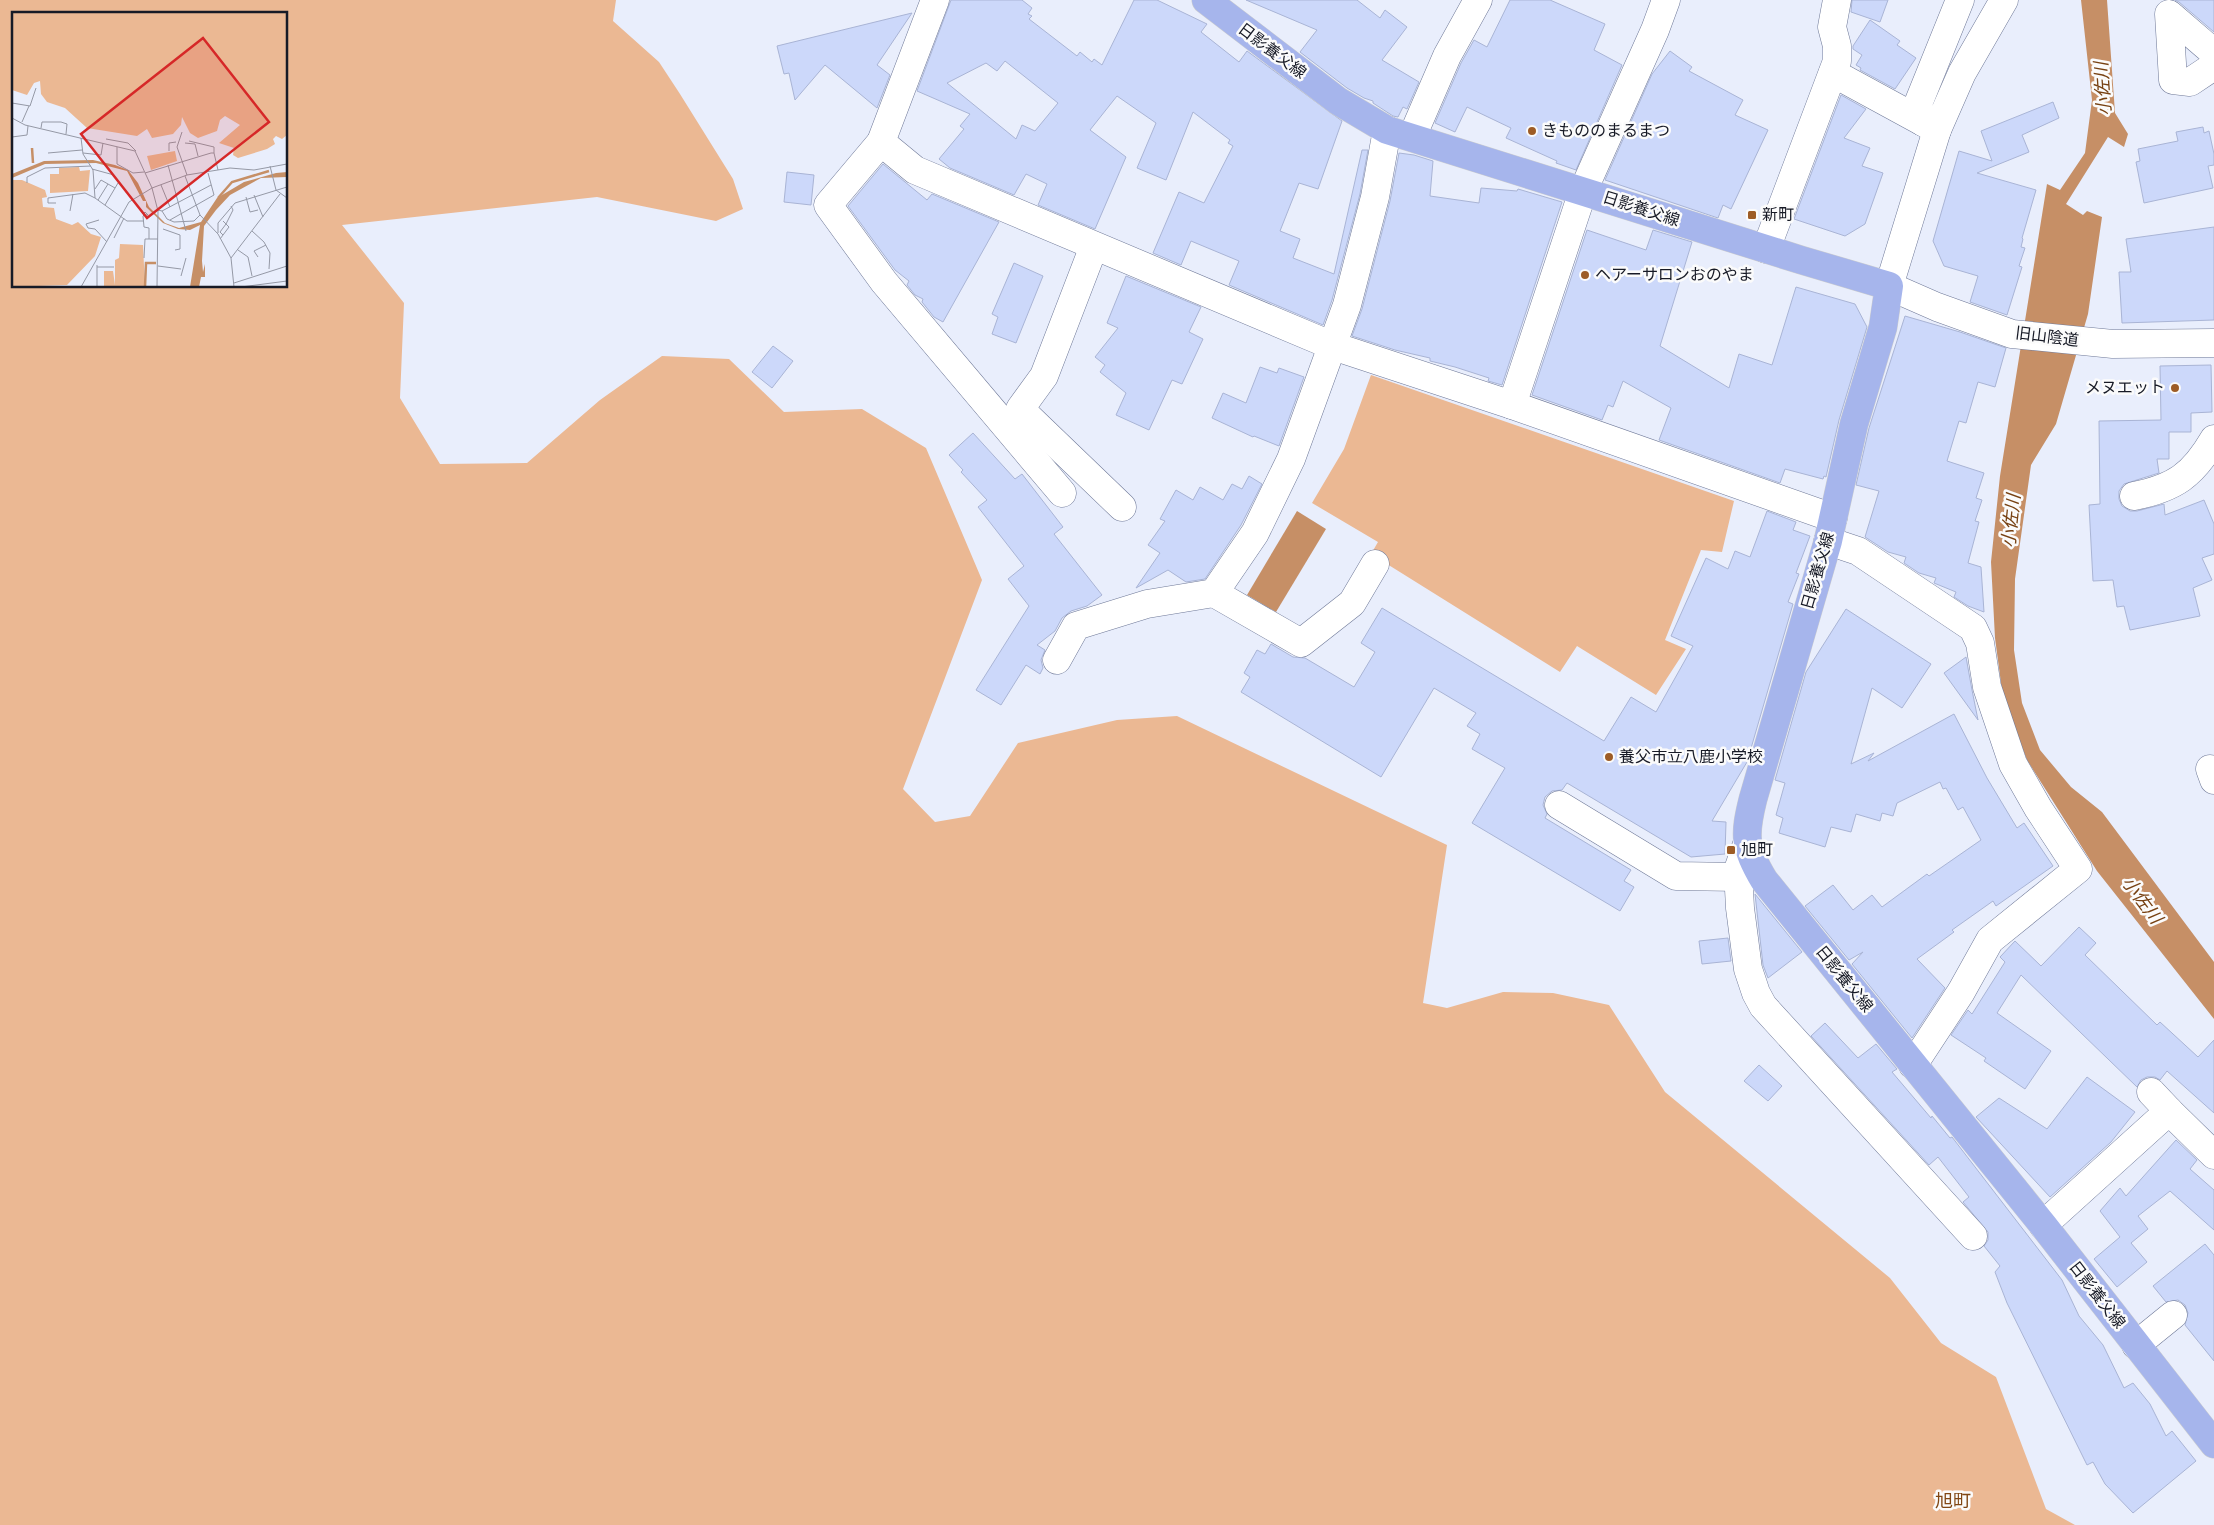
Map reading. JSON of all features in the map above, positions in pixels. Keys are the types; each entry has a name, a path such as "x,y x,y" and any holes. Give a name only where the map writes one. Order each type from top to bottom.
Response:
{"main road":[{"name":"日影養父線","path":"1206,0 1338,101 1399,133 1889,286 1883,327 1854,424 1830,530 1752,798 1747,822 1747,844 1753,862 1764,880 2043,1225 2214,1444"}],"street":[{"path":"935,0 881,142 828,205 884,282 1062,493"},
{"path":"1214,593 1255,532 1291,459 1347,305 1375,197 1399,133 1447,56 1478,0"},
{"path":"1512,405 1583,191 1655,30 1666,0"},
{"path":"1766,249 1837,60 1837,46 1832,27 1832,17 1837,0"},
{"path":"1930,126 1918,104 1960,0"},
{"path":"1889,286 1930,126 2004,0"},
{"path":"2214,55 2213,52 2169,14 2173,80 2190,82 2214,66"},
{"path":"1833,73 1930,126"},
{"path":"881,142 915,170 1333,346 1512,405 1830,530 1973,628 1980,643 1987,687 2013,764 2038,808 2078,869 1990,940 1961,992 1913,1065"},
{"path":"1094,246 1044,376 1020,408 1122,507"},
{"name":"旧山陰道","path":"1889,286 1937,307 2012,334 2113,344 2214,342"},
{"path":"2134,496 2159,491 2185,476 2202,459 2214,439"},
{"path":"1057,660 1076,626 1147,604 1214,593 1301,643 1352,603 1375,564"},
{"path":"1559,805 1676,876 1738,877"},
{"path":"1747,844 1738,870 1740,908 1748,969 1756,993 1763,1006 1974,1236"},
{"path":"2043,1225 2160,1102 2214,1155"},
{"path":"2136,1345 2173,1315"}],"shaded area":[{"path":"0,0 616,0 613,21 659,62 733,179 743,209 716,221 597,197 342,225 404,303 400,398 440,464 527,463 600,400 662,356 729,359 784,412 862,409 926,448 982,580 903,789 935,822 970,816 1018,743 1117,720 1177,716 1447,845 1423,1003 1447,1008 1503,992 1553,993 1609,1005 1665,1092 1890,1278 1941,1343 1996,1377 2046,1509 2075,1525 0,1525"},
{"path":"1371,375 1734,501 1722,552 1701,550 1665,640 1686,649 1656,695 1577,646 1560,672 1371,554 1378,542 1312,503 1344,449"}],"water":[{"name":"小佐川","path":"2081,0 2107,0 2115,113 2128,134 2124,147 2108,137 2066,204 2083,215 2087,211 2102,217 2088,314 2056,424 2031,465 2015,579 2014,650 2022,703 2040,750 2071,787 2102,812 2214,962 2214,1019 2097,871 2027,760 2003,698 1995,638 1991,562 2000,476 2047,184 2060,190 2085,153 2092,100"},
{"path":"1297,511 1326,529 1276,612 1247,595"}],"building":[{"path":"951,0 1022,0 1032,8 1028,14 1032,16 1029,19 1077,56 1080,52 1092,62 1094,59 1102,65 1134,0 1157,0 1207,24 1201,32 1239,62 1247,51 1342,121 1318,189 1299,183 1280,231 1300,239 1293,258 1334,274 1362,150 1368,150 1360,194 1332,300 1323,325 1229,285 1239,261 1191,241 1181,265 1153,253 1179,192 1204,203 1233,146 1228,143 1230,140 1193,112 1166,180 1137,168 1156,123 1117,96 1090,130 1126,157 1095,229 1038,205 1047,184 1026,174 1014,195 950,168 939,159 964,129 960,126 970,114 917,91","holes":["1005,61 1058,103 1035,131 1022,125 1016,139 947,83 986,63 997,71"]},
{"path":"1246,0 1357,0 1380,18 1385,10 1407,27 1382,60 1419,82 1407,109 1403,107 1398,117 1393,116 1373,103 1373,101 1347,88 1300,52 1317,30"},
{"path":"1510,0 1550,0 1605,24 1594,50 1622,65 1576,170 1556,163 1557,161 1506,138 1511,128 1467,107 1455,132 1435,123 1461,63 1474,40 1487,47"},
{"path":"1852,0 1888,0 1880,22 1851,12"},
{"path":"2175,0 2214,0 2214,32 2179,2"},
{"path":"912,13 877,65 890,75 877,108 825,65 795,100 789,73 784,74 777,46"},
{"path":"1870,20 1900,41 1897,45 1916,58 1895,89 1860,70 1861,68 1856,65 1862,55 1853,49 1853,46"},
{"path":"1670,51 1692,67 1689,71 1743,100 1735,115 1768,130 1731,209 1723,205 1718,218 1605,180 1652,74"},
{"path":"1841,95 1866,109 1844,138 1870,148 1862,166 1883,173 1865,224 1845,236 1794,219"},
{"path":"2053,102 2059,118 2022,135 2029,152 1977,173 2036,190 2022,238 2021,247 2025,248 2019,266 2022,267 2007,315 1970,302 1978,276 1944,266 1933,241 1959,151 1992,161 1981,131"},
{"path":"2203,127 2204,133 2209,131 2214,154 2214,165 2208,166 2213,188 2144,203 2136,162 2140,161 2138,149 2178,141 2176,132"},
{"path":"1399,153 1433,161 1430,196 1479,203 1481,188 1517,191 1518,189 1562,202 1502,385 1488,381 1489,378 1430,361 1430,358 1395,350 1352,336 1362,309 1390,201"},
{"path":"883,164 927,200 932,194 999,222 943,322 934,317 922,302 923,299 915,295 907,285 909,281 895,270 848,206"},
{"path":"787,172 814,175 811,205 784,202"},
{"path":"2214,227 2214,320 2122,323 2119,272 2131,272 2126,239"},
{"path":"1587,230 1646,250 1653,230 1692,242 1660,346 1729,388 1739,354 1772,365 1796,287 1855,304 1867,327 1839,420 1826,477 1824,476 1823,479 1785,469 1780,483 1659,440 1671,408 1623,381 1613,407 1608,405 1602,420 1532,395"},
{"path":"1014,263 1043,276 1016,343 992,334 998,317 992,314"},
{"path":"1126,276 1201,307 1189,332 1203,339 1182,384 1172,380 1149,430 1116,415 1126,393 1100,372 1105,365 1095,357 1118,328 1107,323"},
{"path":"1905,316 2006,348 1995,387 1978,382 1966,423 1959,421 1947,461 1984,473 1976,498 1982,500 1975,521 1979,522 1968,563 1981,567 1984,612 1968,606 1954,597 1956,592 1934,583 1936,578 1919,573 1904,563 1906,557 1888,552 1865,537 1879,491 1856,485 1869,428"},
{"path":"773,346 793,361 772,388 752,372"},
{"path":"2211,365 2212,412 2191,413 2191,432 2169,432 2169,459 2157,459 2159,473 2124,484 2119,491 2119,499 2122,506 2130,511 2164,504 2165,515 2204,500 2214,524 2214,554 2202,558 2212,580 2193,588 2200,616 2130,630 2124,606 2117,607 2113,580 2093,581 2089,505 2100,504 2099,421 2161,420 2160,366"},
{"path":"1260,367 1277,373 1279,368 1304,377 1279,446 1253,437 1212,418 1223,393 1246,403"},
{"path":"973,433 1015,479 1022,474 1063,527 1054,534 1102,595 1087,606 1071,611 1062,618 1055,631 1037,645 1045,650 1041,660 1043,668 1040,674 1026,665 1001,705 976,690 1029,606 1008,579 1024,566 978,507 987,500 961,472 963,470 949,455"},
{"path":"1249,476 1262,484 1241,525 1205,579 1186,582 1168,570 1136,588 1160,553 1148,545 1165,521 1160,519 1176,490 1193,500 1200,487 1223,500 1232,484 1242,489"},
{"name":"養父市立八鹿小学校","path":"1767,511 1796,522 1793,530 1810,536 1796,573 1799,574 1788,602 1793,604 1747,762 1712,821 1726,822 1725,854 1691,857 1567,783 1562,790 1552,791 1545,797 1543,805 1547,814 1545,818 1631,870 1624,881 1634,887 1620,911 1472,823 1505,768 1472,749 1480,734 1467,726 1476,713 1434,688 1381,777 1241,692 1250,677 1244,673 1257,650 1265,654 1271,644 1293,657 1305,658 1354,687 1375,652 1361,643 1382,608 1604,741 1631,697 1656,712 1693,646 1671,636 1706,558 1728,569 1735,551 1750,557"},
{"path":"1846,609 1931,664 1902,708 1872,688 1851,764 1874,753 1868,761 1954,714 1987,778 2017,828 2024,823 2053,866 1996,906 1993,901 1952,930 1954,932 1917,959 1945,988 1912,1038 1852,964 1863,952 1849,960 1805,906 1833,885 1853,910 1872,895 1882,907 1927,874 1929,876 1981,840 1963,807 1958,810 1946,788 1943,789 1940,782 1897,803 1893,816 1882,813 1880,821 1856,814 1851,832 1831,827 1825,847 1779,833 1783,818 1776,815 1785,783 1775,780 1806,672"},
{"path":"1966,657 1972,690 1978,720 1944,673"},
{"path":"1755,894 1802,952 1768,978 1763,965"},
{"path":"2079,927 2096,943 2085,955 2157,1025 2160,1022 2198,1057 2214,1040 2214,1113 2167,1071 2160,1080 2155,1077 2147,1077 2141,1080 2137,1087 2021,975 1997,1013 2051,1051 2025,1089 1984,1061 1986,1058 1951,1035 1968,1010 1972,1014 2005,962 2000,957 2015,941 2041,966"},
{"path":"1728,938 1731,961 1702,964 1699,941"},
{"path":"1825,1023 1858,1058 1876,1044 1897,1069 1892,1072 1931,1118 1932,1116 1950,1138 1952,1137 2062,1280 2079,1316 2103,1345 2124,1388 2133,1383 2150,1404 2166,1436 2172,1431 2196,1461 2133,1513 2105,1484 2093,1462 2087,1465 2007,1303 1995,1272 2000,1266 1984,1246 1988,1240 1988,1232 1963,1202 1969,1197 1938,1157 1929,1165 1811,1036"},
{"path":"1759,1065 1782,1086 1768,1101 1744,1081"},
{"path":"2087,1077 2135,1112 2111,1142 2050,1197 1976,1117 1999,1098 2047,1129"},
{"path":"2176,1140 2197,1160 2190,1169 2214,1190 2214,1230 2170,1191 2138,1216 2148,1229 2131,1243 2147,1262 2117,1287 2094,1259 2120,1237 2100,1211 2120,1188 2126,1196"},
{"path":"2205,1244 2214,1255 2214,1361 2185,1325 2188,1313 2185,1305 2178,1300 2166,1302 2153,1286"}],"place":[{"name":"きもののまるまつ","path":"1532,131"},
{"name":"新町","path":"1752,215"},
{"name":"ヘアーサロンおのやま","path":"1585,275"},
{"name":"メヌエット","path":"2175,388"},
{"name":"養父市立八鹿小学校","path":"1609,757"},
{"name":"旭町","path":"1731,850"}],"district":[{"name":"旭町","path":"1953,1501"}]}
